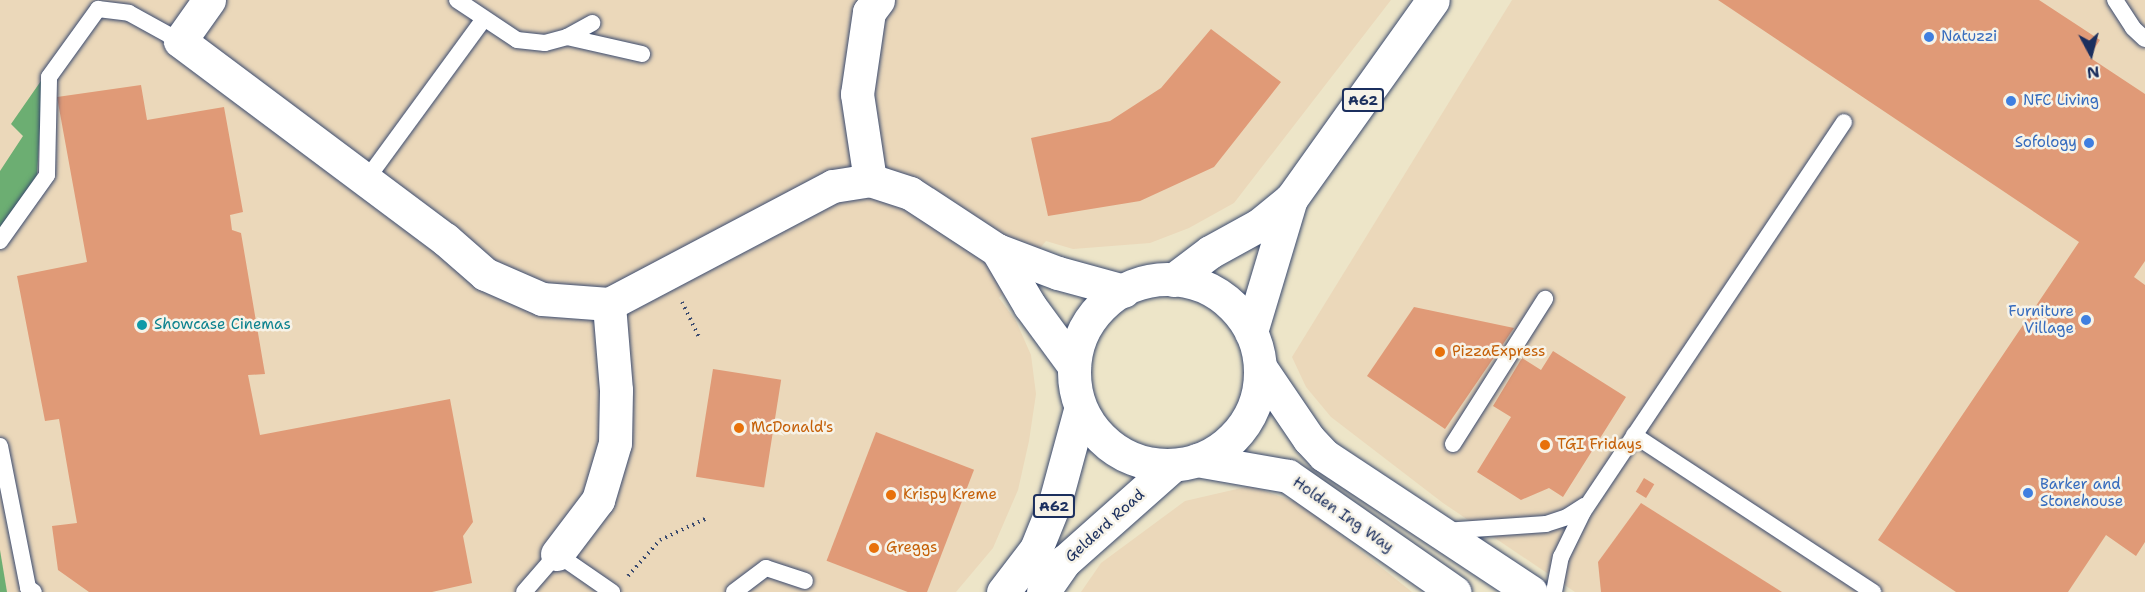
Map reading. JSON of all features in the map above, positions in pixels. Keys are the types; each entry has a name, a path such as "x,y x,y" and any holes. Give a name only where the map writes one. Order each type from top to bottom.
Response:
{"street":[{"path":"209,0 180,41 366,180 485,273 542,299 609,304 833,186 870,180 909,193 997,250 1124,291"},
{"path":"870,180 857,94 869,12 878,0"},
{"name":"A62","path":"1173,280 1210,252 1259,225 1291,199 1433,0"},
{"name":"A62","path":"1251,332 1291,199"},
{"path":"997,250 1074,366"},
{"name":"Gelderd Road","path":"1003,592 1036,549 1055,502 1080,410 1074,366 1086,326 1098,310 1139,283 1173,280 1193,283 1219,295 1237,311 1251,332 1260,367 1258,396 1246,423 1226,445 1184,463 1065,561 1043,592"},
{"path":"557,554 598,500 615,443 616,390 609,304"},
{"name":"Holden Ing Way","path":"1260,367 1309,439 1324,455 1531,592"},
{"path":"1080,410 1110,447 1132,459 1184,463"},
{"name":"Holden Ing Way","path":"1184,463 1288,476 1446,590 1457,570 1457,561 1426,537 1428,524"}],"lane":[{"path":"457,0 483,20 517,40 545,43 567,37 592,22"},
{"path":"2115,0 2133,28 2145,39"},
{"path":"0,241 47,175 49,77 98,9 129,13 180,41"},
{"path":"366,180 483,20"},
{"path":"567,37 642,54"},
{"path":"1554,592 1556,572 1586,507 1844,122"},
{"path":"1453,444 1545,299"},
{"path":"1634,435 1873,592"},
{"path":"0,446 28,588 34,592"},
{"path":"1428,524 1546,524 1567,518 1586,507"},
{"path":"524,592 557,554 616,588"},
{"path":"734,592 766,567 805,580"}],"path":[{"path":"668,273 700,339"},
{"path":"616,588 660,540 705,519"}],"shaded area":[{"path":"0,0 1391,0 1234,203 1189,228 1150,243 1073,249 1046,241 999,298 1016,321 1031,355 1036,394 1018,490 993,548 956,592 0,592"},
{"path":"1512,0 2145,0 2145,592 1575,592 1443,503 1331,417 1306,387 1292,357"},
{"path":"1250,486 1302,504 1412,592 1081,592 1101,563 1185,501"}],"green space":[{"path":"43,78 37,175 0,228 0,171 23,136 11,124"},
{"path":"0,550 7,592 0,592"}],"building":[{"path":"1718,0 2039,0 2100,40 2089,57 2145,94 2145,261 2134,277 2145,285 2145,542 2136,556 2106,535 2068,592 1956,592 1878,540 2079,242"},
{"path":"1211,29 1281,82 1214,167 1140,201 1048,216 1031,138 1110,121 1161,88"},
{"name":"Showcase Cinemas","path":"141,85 147,120 224,107 243,212 230,215 232,230 241,233 265,374 248,375 260,435 450,399 473,522 463,536 472,583 432,592 89,592 58,570 52,526 77,523 59,419 45,421 17,276 87,262 57,97"},
{"name":"PizzaExpress","path":"1414,307 1514,328 1445,429 1367,376"},
{"name":"TGI Fridays","path":"1553,351 1626,397 1563,497 1549,488 1521,500 1477,472 1511,417 1493,406 1522,358 1541,370"},
{"name":"McDonald's","path":"713,369 781,380 764,487 696,477"},
{"path":"876,432 974,470 927,592 908,592 827,561"},
{"path":"1644,478 1654,484 1646,498 1636,492"},
{"path":"1641,503 1782,592 1601,592 1598,562"}],"place":[{"name":"Natuzzi","path":"1929,37"},
{"name":"NFC Living","path":"2011,101"},
{"name":"Sofology","path":"2089,143"},
{"name":"Furniture Village","path":"2086,320"},
{"name":"Showcase Cinemas","path":"142,325"},
{"name":"PizzaExpress","path":"1440,352"},
{"name":"McDonald's","path":"739,428"},
{"name":"TGI Fridays","path":"1545,445"},
{"name":"Barker and Stonehouse","path":"2028,493"},
{"name":"Krispy Kreme","path":"891,495"},
{"name":"Greggs","path":"874,548"}]}
